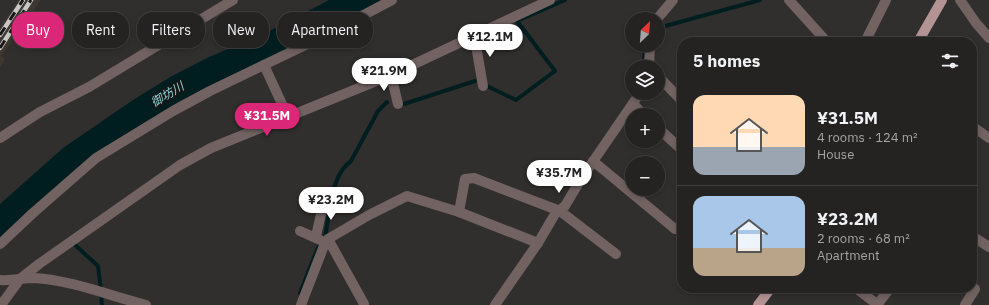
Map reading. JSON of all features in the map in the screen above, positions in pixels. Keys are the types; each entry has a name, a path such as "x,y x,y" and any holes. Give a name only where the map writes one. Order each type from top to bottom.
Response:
{"main road":[{"path":"921,37 942,0"},
{"path":"758,305 767,293"}],"street":[{"path":"0,138 40,112 89,87 232,0"},
{"path":"0,244 33,212 96,158 173,110 392,0"},
{"path":"1,305 20,279 72,240 180,165 211,148 391,74 474,34 550,0"},
{"path":"663,12 673,0"},
{"path":"789,0 823,37"},
{"path":"868,37 886,0"},
{"path":"960,0 976,23 989,38"},
{"path":"474,34 483,86"},
{"path":"264,65 288,117"},
{"path":"391,74 398,104"},
{"path":"665,83 677,96"},
{"path":"495,305 538,243 555,214 565,206 592,161 635,100"},
{"path":"632,104 636,108"},
{"path":"977,130 989,138"},
{"path":"665,134 677,145"},
{"path":"592,161 675,229 677,228"},
{"path":"459,212 465,179 474,178 560,211 616,254"},
{"path":"301,305 326,241 407,196 459,212 538,243"},
{"path":"316,236 324,201"},
{"path":"300,231 326,241 364,304"},
{"path":"977,239 989,247"},
{"path":"0,280 34,278 71,284 146,305"},
{"path":"862,293 878,305 886,293"},
{"path":"965,305 972,293"}],"shaded area":[{"path":"19,0 41,0 32,12 12,12 12,41 1,56 5,59 0,67 0,27"}],"water":[{"path":"329,0 382,0 359,12 306,12"},
{"name":"御坊川","path":"277,27 277,48 290,48 180,101 113,143 0,240 0,204 63,148 133,100 172,76 209,57 231,48 269,48 269,31"}],"waterway":[{"path":"487,86 516,100 555,71 517,21 565,0"},
{"path":"665,26 760,0"},
{"path":"644,60 645,52"},
{"path":"404,104 475,81"},
{"path":"300,293 317,250 323,242 332,196 339,176 351,161 378,111 387,102"},
{"path":"73,243 98,266 101,291"},
{"path":"101,294 102,305"}],"railway":[{"path":"0,35 23,0"},
{"path":"0,48 31,0"}]}
